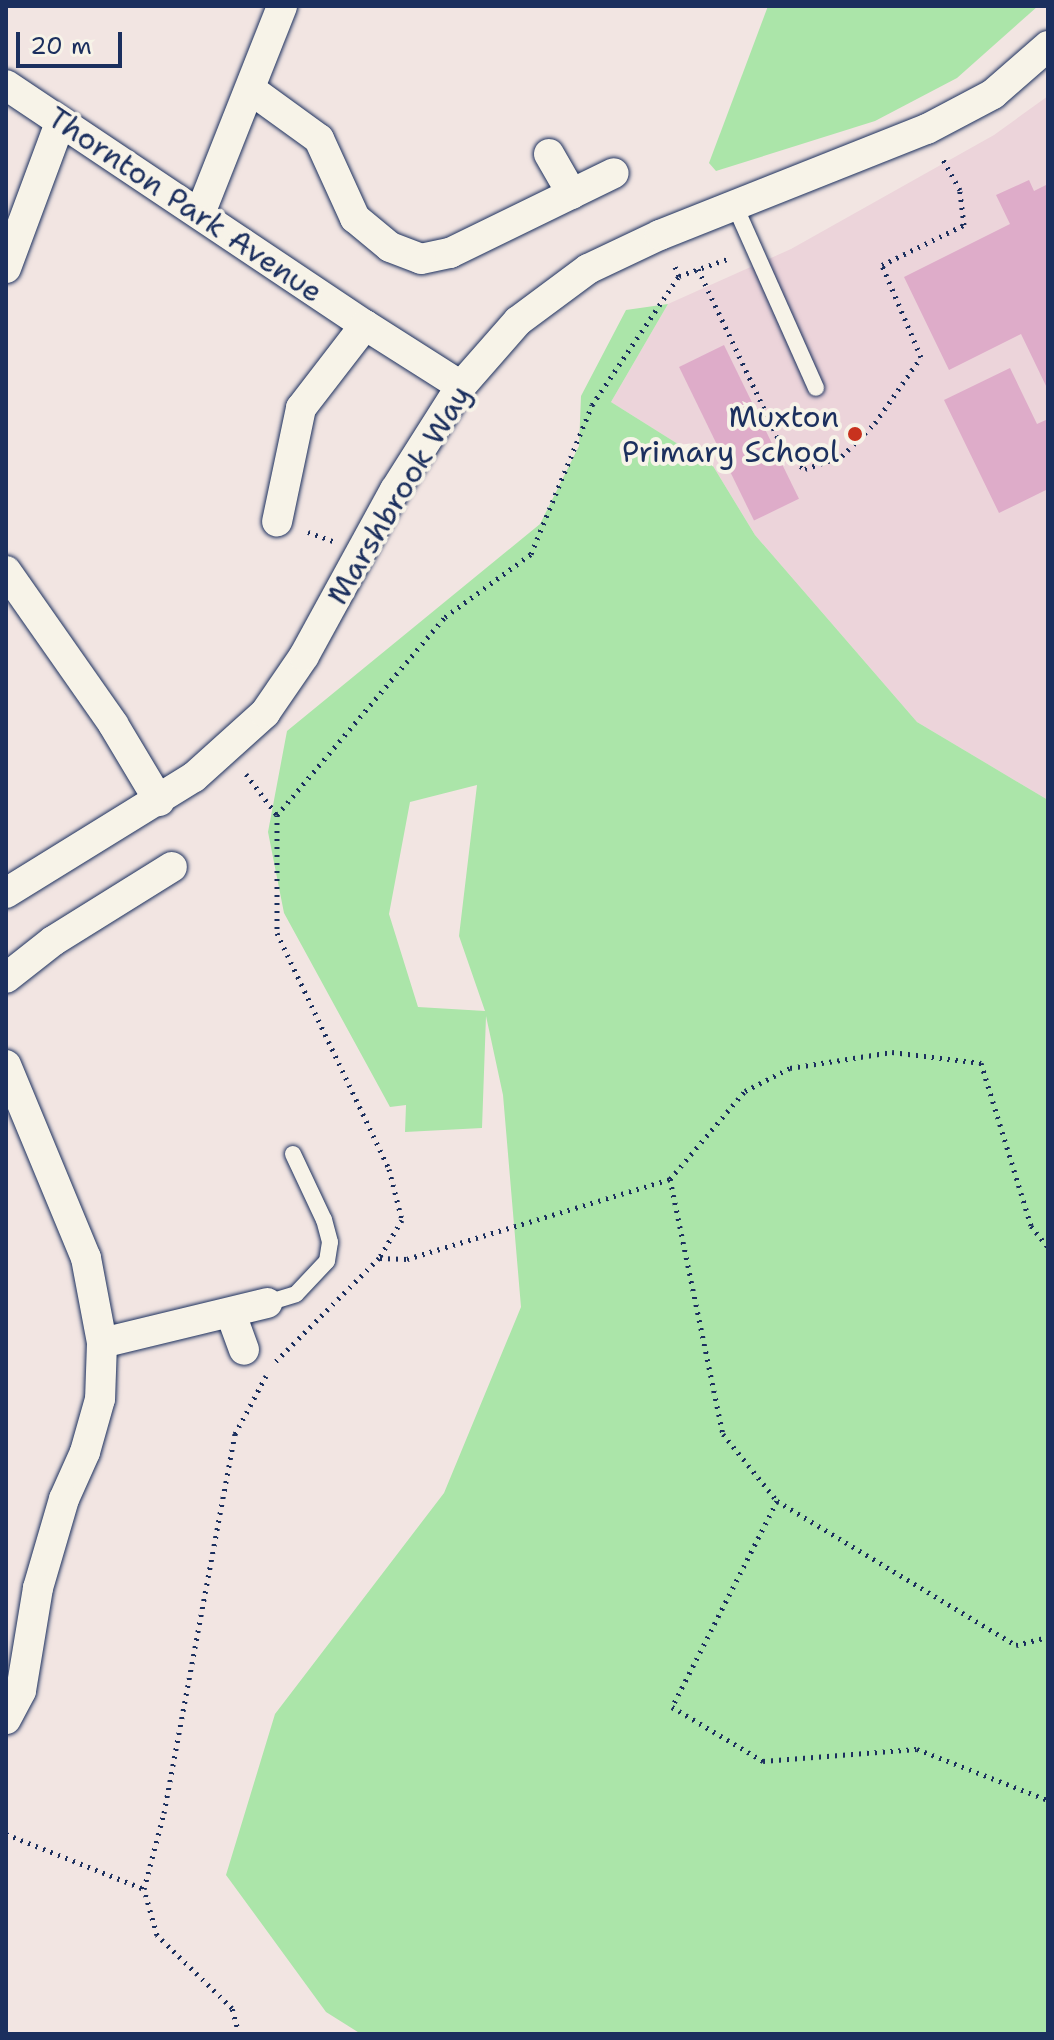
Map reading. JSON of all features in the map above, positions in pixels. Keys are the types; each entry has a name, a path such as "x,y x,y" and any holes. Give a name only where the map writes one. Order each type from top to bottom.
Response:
{"street":[{"path":"201,211 282,6"},
{"name":"Marshbrook Way","path":"6,893 159,801 228,751 265,713 296,667 461,386 518,321 588,269 927,129 993,94 1048,46"},
{"name":"Thornton Park Avenue","path":"6,85 60,123 201,211 365,325 461,386"},
{"path":"250,89 319,139 355,218 390,247 421,259 450,253 614,173"},
{"path":"6,268 14,221 60,123"},
{"path":"549,154 572,194"},
{"path":"277,522 301,408 365,325"},
{"path":"6,571 113,724 159,801"},
{"path":"6,978 53,941 172,867"},
{"path":"6,1065 86,1258 102,1343 100,1399 85,1452 64,1499 38,1588 21,1691 6,1719"},
{"path":"102,1343 267,1303"},
{"path":"231,1314 244,1350"}],"lane":[{"path":"735,206 816,388"},
{"path":"267,1303 296,1294 327,1261 330,1242 324,1220 293,1154"}],"path":[{"path":"698,269 787,457 805,469 842,456 875,423 921,357 882,265 964,225 960,190 942,157"},
{"path":"669,254 679,276"},
{"path":"277,815 445,617 531,554 592,405 679,276 740,254"},
{"path":"277,522 362,551"},
{"path":"228,751 277,815 277,933 389,1169 402,1220 379,1258 272,1364 235,1434 164,1813 144,1889 157,1935 232,2008 239,2034"},
{"path":"379,1258 407,1259 670,1179 745,1091 790,1068 892,1052 981,1063 1031,1226 1048,1247"},
{"path":"670,1179 723,1434 777,1501 1016,1645 1048,1637"},
{"path":"777,1501 672,1707 763,1761 917,1749 1048,1800"},
{"path":"6,1834 144,1889"}],"shaded area":[{"name":"Muxton Primary School","path":"1048,96 1048,800 917,722 755,535 713,466 611,402 668,304 791,249 994,135"}],"green space":[{"path":"768,6 1038,6 957,78 875,121 716,171 709,163"},
{"path":"668,304 611,402 713,466 755,535 917,722 1048,800 1048,2034 361,2034 326,2012 226,1875 275,1714 444,1493 521,1307 503,1095 486,1016 482,1128 405,1132 406,1105 390,1107 284,913 268,832 287,731 540,524 579,446 581,396 626,310","holes":["477,785 459,936 485,1011 418,1007 389,914 410,802"]}],"building":[{"path":"1029,180 1034,191 1048,184 1048,390 1021,334 949,370 904,277 1010,224 996,195"},
{"path":"724,345 799,499 754,521 679,367"},
{"path":"1010,368 1037,424 1048,419 1048,489 999,513 944,400"}],"place":[{"name":"Muxton Primary School","path":"855,434"}]}
